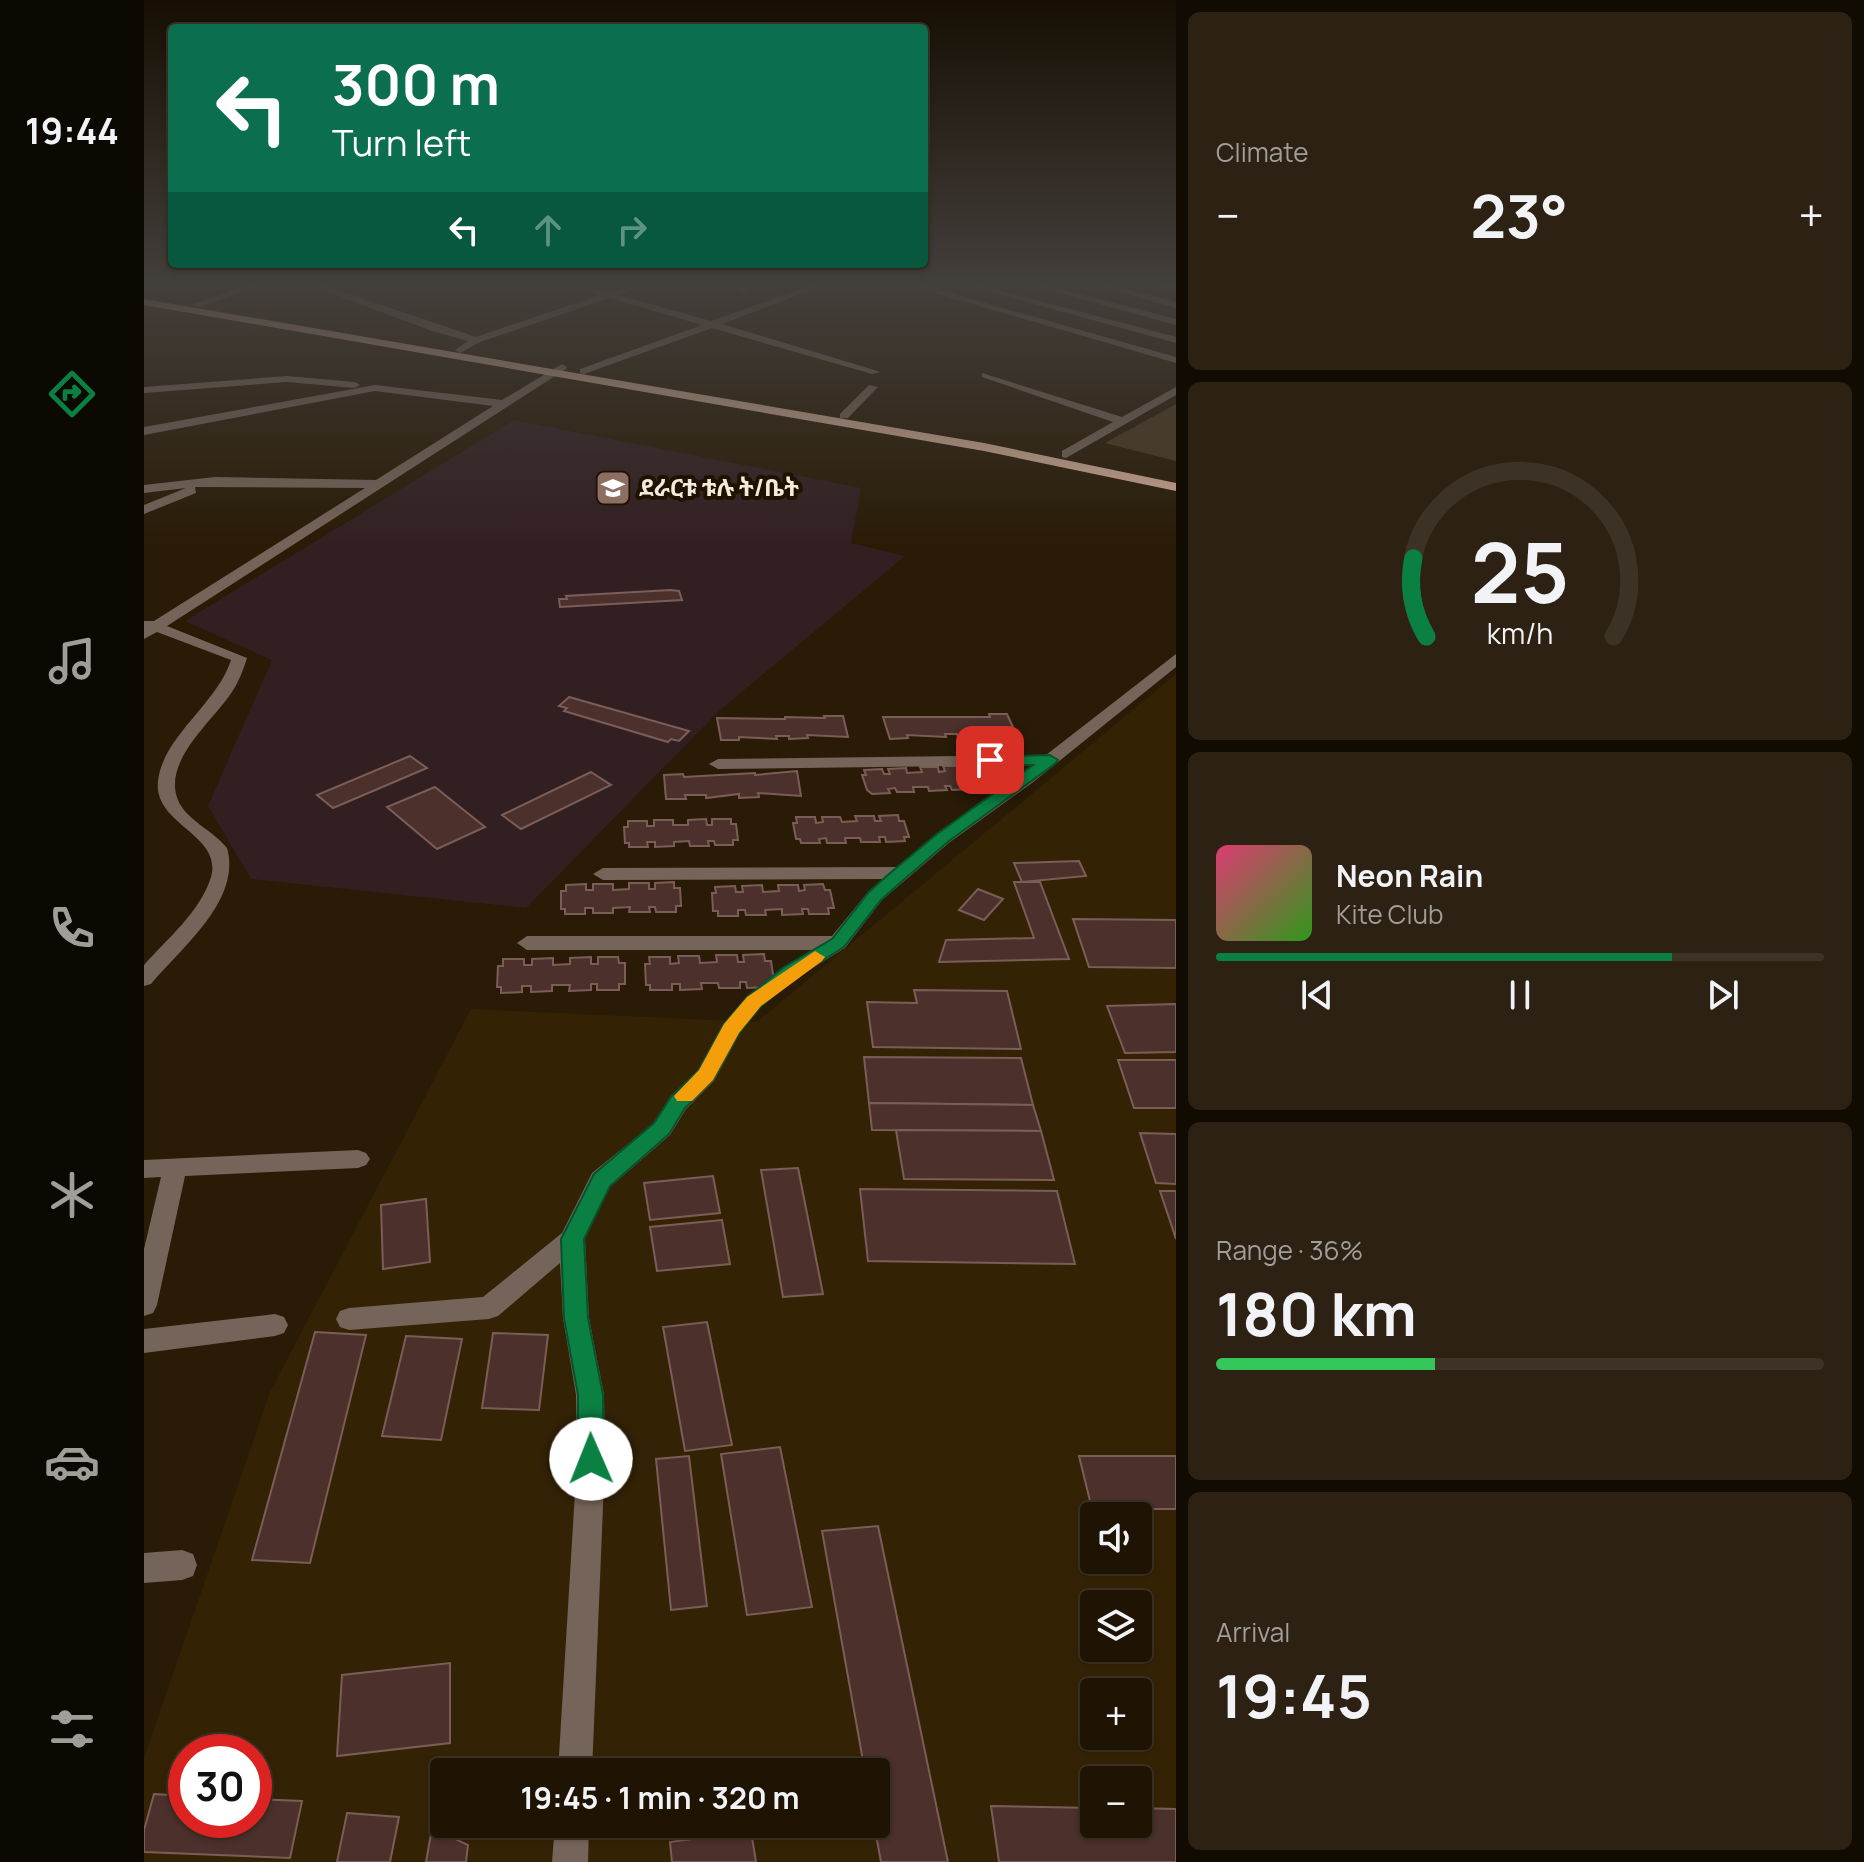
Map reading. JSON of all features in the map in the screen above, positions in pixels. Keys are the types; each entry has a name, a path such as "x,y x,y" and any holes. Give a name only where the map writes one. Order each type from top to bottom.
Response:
{"main road":[{"path":"568,372 1056,460 1176,487"},
{"path":"589,372 1066,454 1176,478"}],"street":[{"path":"148,628 555,372"},
{"path":"986,375 1123,421"},
{"path":"144,390 287,379 503,404"},
{"path":"844,416 873,387"},
{"path":"144,431 375,388"},
{"path":"1066,454 1176,390"},
{"path":"144,489 215,481 376,484"},
{"path":"144,510 215,481"},
{"path":"144,979 201,909 221,877 222,859 218,848 169,802 166,786 168,767 231,680 239,658 148,628"},
{"path":"349,1319 489,1308 572,1239 601,1180 662,1129 678,1103 706,1075 731,1029 754,1002 791,972 838,943 875,896 943,838 1050,760 1176,659"},
{"path":"718,764 1050,760"},
{"path":"603,874 901,873"},
{"path":"527,943 838,943"},
{"path":"144,1169 358,1159"},
{"path":"144,1305 175,1168"},
{"path":"572,1239 576,1318 590,1395 591,1459 576,1758"},
{"path":"144,1341 275,1325"},
{"path":"144,1568 182,1565"},
{"path":"570,1862 571,1838"}],"shaded area":[{"path":"1176,404 1176,461 1105,443"},
{"path":"514,420 861,488 851,543 905,556 720,710 526,908 251,879 208,806 272,660 185,621"},
{"path":"1176,674 1176,1862 144,1862 144,1758 270,1392 471,1009 757,1022"}],"building":[{"path":"679,591 682,600 560,607 559,599 567,599 566,596"},
{"path":"569,697 689,731 679,741 671,739 668,742 564,711 567,708 559,706"},
{"path":"989,714 1007,714 1017,736 975,733 977,737 945,734 946,737 907,735 908,738 890,739 883,717 990,717"},
{"path":"843,716 848,737 807,735 808,738 776,736 777,739 739,737 739,740 721,740 717,718 785,719"},
{"path":"410,756 427,768 333,808 317,795"},
{"path":"943,766 960,766 962,771 967,770 974,785 968,785 970,789 952,790 950,786 945,786 947,790 929,791 928,787 913,787 914,792 897,792 895,788 888,789 890,793 872,794 867,790 862,775 866,775 864,770 882,769 884,774 890,774 888,769 906,768 907,773 922,772 920,767 938,767 939,772 945,771"},
{"path":"797,771 801,796 758,793 759,797 739,798 739,794 706,798 706,795 685,795 686,799 666,799 664,775 755,775"},
{"path":"591,772 611,785 521,829 502,815"},
{"path":"435,787 485,827 437,849 387,807"},
{"path":"898,815 899,821 904,821 909,837 904,837 905,841 886,842 885,837 879,837 880,842 845,838 846,843 827,843 826,838 819,839 820,843 801,843 800,839 796,839 793,823 797,823 796,817 815,817 816,823 823,822 822,817 840,817 842,822 857,821 855,816 874,816 875,821 881,821 879,816"},
{"path":"706,819 707,825 712,825 712,819 731,819 731,824 736,824 738,840 733,840 733,845 715,845 714,841 708,841 709,846 690,846 689,841 655,847 655,842 647,842 648,847 629,847 629,843 625,843 624,827 628,827 628,821 647,821 647,826 654,826 654,820 673,820 673,825 688,825 688,820"},
{"path":"1079,861 1086,876 1022,882 1014,863"},
{"path":"674,882 674,888 680,888 681,906 676,906 676,912 656,912 655,907 649,907 650,912 629,912 630,907 613,908 613,913 593,913 593,908 585,908 585,914 565,914 565,909 561,909 561,891 566,891 566,885 586,884 586,890 593,890 593,884 613,884 613,890 629,889 629,883 649,883 649,889 655,889 655,883"},
{"path":"1014,882 1040,882 1069,959 939,962 946,940 1034,938"},
{"path":"823,884 825,890 830,890 834,908 828,908 829,914 809,914 808,909 802,909 803,914 782,915 782,909 765,910 766,915 746,915 745,910 738,910 738,916 718,916 718,911 713,911 712,893 716,893 715,887 735,886 736,892 743,892 742,886 762,885 763,892 779,891 778,885 798,885 799,891 805,890 804,885"},
{"path":"978,889 1003,899 984,920 959,910"},
{"path":"1073,919 1176,920 1176,968 1089,967"},
{"path":"764,954 765,961 771,961 774,981 769,987 747,988 746,982 740,982 740,988 719,988 718,983 701,983 702,989 680,990 680,984 672,984 672,990 650,990 650,985 646,985 645,964 650,964 649,957 670,957 670,964 679,963 678,956 699,956 700,963 717,962 716,955 737,955 738,962 744,962 743,955"},
{"path":"591,957 591,964 598,964 598,957 618,957 619,963 625,963 625,984 619,984 619,990 597,990 597,984 591,984 591,990 569,991 570,985 552,985 552,991 531,992 531,986 522,986 522,992 501,993 501,987 497,987 498,966 503,966 503,959 524,959 524,965 532,965 532,959 553,958 553,965 570,964 570,958"},
{"path":"914,990 1007,991 1021,1049 873,1047 867,1002 917,1003"},
{"path":"1176,1004 1176,1052 1125,1053 1107,1006"},
{"path":"864,1057 1021,1058 1033,1105 869,1103"},
{"path":"1118,1060 1176,1060 1176,1108 1134,1108"},
{"path":"869,1103 1033,1105 1041,1131 872,1130"},
{"path":"896,1130 1041,1131 1054,1180 904,1179"},
{"path":"1140,1133 1176,1134 1176,1184 1156,1183"},
{"path":"798,1168 823,1294 783,1297 761,1170"},
{"path":"713,1176 720,1213 650,1220 644,1183"},
{"path":"860,1189 1057,1191 1075,1264 868,1261"},
{"path":"1160,1191 1176,1191 1176,1239"},
{"path":"426,1199 430,1262 383,1269 381,1205"},
{"path":"722,1220 730,1264 657,1271 650,1227"},
{"path":"707,1322 732,1445 685,1451 663,1327"},
{"path":"315,1332 366,1335 310,1563 252,1560"},
{"path":"493,1333 548,1335 539,1410 482,1408"},
{"path":"406,1336 462,1339 441,1440 382,1436"},
{"path":"780,1447 812,1607 747,1615 721,1454"},
{"path":"689,1456 707,1606 671,1610 656,1459"},
{"path":"1079,1456 1176,1456 1176,1509 1152,1509 1152,1502 1090,1502"},
{"path":"878,1526 948,1862 881,1862 877,1838 890,1838 890,1758 863,1758 822,1531"},
{"path":"450,1663 450,1743 337,1756 342,1675"},
{"path":"154,1794 168,1795 168,1838 272,1838 272,1800 302,1801 290,1858 144,1852 144,1830"},
{"path":"991,1806 1080,1808 1080,1838 1152,1838 1152,1808 1176,1809 1176,1862 999,1862"},
{"path":"347,1813 399,1817 390,1862 337,1862"},
{"path":"430,1838 453,1838 468,1845 466,1862 426,1862"},
{"path":"699,1838 752,1838 756,1862 672,1862 670,1842"}],"slow traffic":[{"path":"685,1096 706,1075 731,1029 754,1002 815,957"}],"place":[{"name":"ደራርቱ ቱሉ ት/ቤት","path":"613,488"}],"route":[{"path":"591,1459 590,1395 576,1318 572,1239 601,1180 662,1129 678,1103 706,1075 731,1029 754,1002 791,972 838,943 875,896 895,878 943,838 1050,760 990,760"}]}
